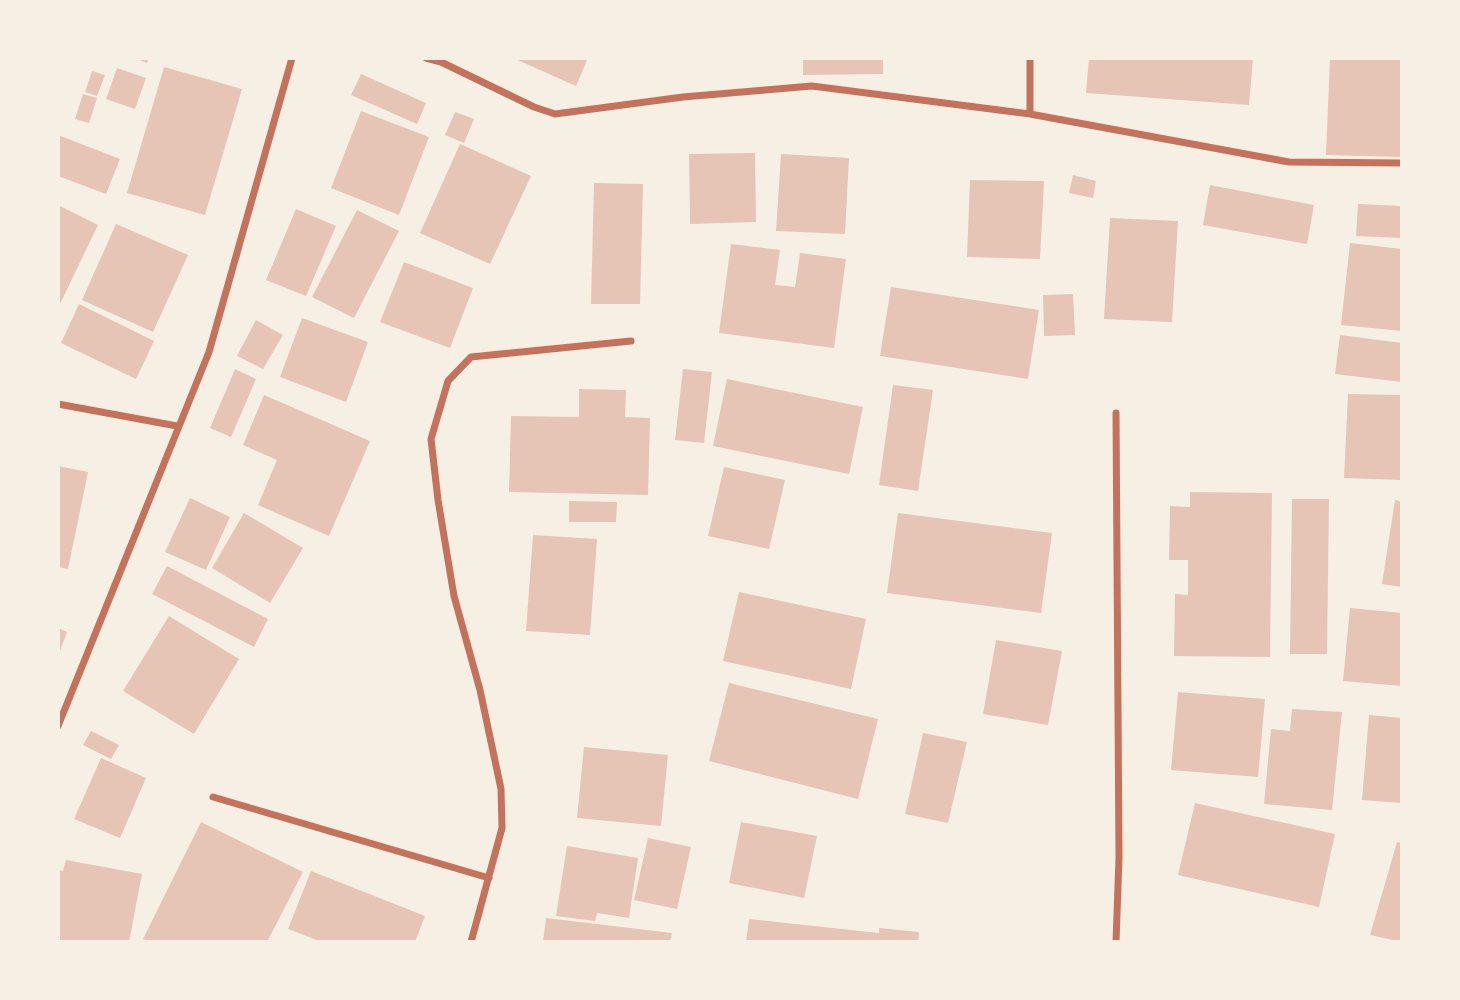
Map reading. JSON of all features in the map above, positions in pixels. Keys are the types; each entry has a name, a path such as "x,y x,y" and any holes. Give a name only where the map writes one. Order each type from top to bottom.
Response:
{"street":[{"path":"58,726 209,352 292,58"},
{"path":"426,58 441,62 534,107 555,114 683,97 812,86 1030,114 1289,162 1402,163"},
{"path":"1030,58 1030,114"},
{"path":"471,942 502,828 501,789 480,690 454,596 431,439 448,381 471,358 631,341"},
{"path":"58,404 177,426"},
{"path":"1116,414 1119,858 1116,942"},
{"path":"213,797 489,878"}],"building":[{"path":"133,58 149,58 147,63"},
{"path":"513,58 588,58 576,86"},
{"path":"803,58 883,58 883,74 803,75"},
{"path":"1089,58 1253,58 1249,105 1086,93"},
{"path":"1330,58 1402,58 1402,157 1326,155"},
{"path":"164,67 242,89 205,215 127,193"},
{"path":"117,68 146,78 135,109 106,99"},
{"path":"92,71 105,75 97,96 85,92"},
{"path":"361,74 426,103 417,124 351,95"},
{"path":"83,94 97,98 89,123 75,119"},
{"path":"361,111 429,137 399,215 331,188"},
{"path":"455,112 474,119 464,143 445,135"},
{"path":"58,135 120,159 106,194 58,176"},
{"path":"460,144 531,176 490,264 420,233"},
{"path":"755,153 756,222 690,224 689,154"},
{"path":"781,154 849,158 845,234 776,231"},
{"path":"1073,175 1096,181 1093,198 1069,193"},
{"path":"970,180 1044,181 1040,259 967,257"},
{"path":"594,183 643,184 640,304 591,304"},
{"path":"1210,185 1314,205 1307,244 1203,225"},
{"path":"1358,204 1402,206 1402,238 1356,236"},
{"path":"58,205 98,225 58,308"},
{"path":"296,209 336,226 306,296 266,280"},
{"path":"357,210 399,231 354,318 312,297"},
{"path":"1110,218 1178,221 1172,322 1104,319"},
{"path":"116,224 188,255 153,332 82,300"},
{"path":"1350,243 1402,249 1402,331 1341,325"},
{"path":"731,244 780,250 775,285 795,287 800,253 846,259 834,348 719,333"},
{"path":"404,262 473,288 450,348 380,322"},
{"path":"891,287 1039,310 1028,379 880,356"},
{"path":"1073,294 1075,335 1044,336 1043,295"},
{"path":"79,304 154,341 136,379 61,343"},
{"path":"302,318 368,342 346,402 280,377"},
{"path":"256,320 283,335 263,369 237,356"},
{"path":"1340,335 1402,343 1402,382 1335,374"},
{"path":"235,369 256,379 231,437 210,428"},
{"path":"683,369 712,372 704,443 675,440"},
{"path":"727,379 863,407 849,474 713,446"},
{"path":"893,385 933,390 918,491 879,485"},
{"path":"579,389 626,390 625,417 650,418 648,495 509,492 511,416 579,417"},
{"path":"1348,394 1402,395 1402,480 1344,478"},
{"path":"264,395 370,441 329,536 258,505 277,460 243,445"},
{"path":"58,466 88,472 68,569 58,567"},
{"path":"724,467 785,480 769,549 708,536"},
{"path":"1190,492 1272,493 1270,657 1174,656 1175,594 1188,595 1188,560 1169,560 1170,506 1190,507"},
{"path":"190,498 230,517 206,570 165,552"},
{"path":"1292,499 1329,499 1327,654 1290,654"},
{"path":"1395,500 1402,502 1402,587 1382,584"},
{"path":"569,501 617,502 616,522 569,522"},
{"path":"244,513 303,548 270,603 212,568"},
{"path":"898,513 1052,533 1041,613 887,593"},
{"path":"533,535 597,539 590,635 526,631"},
{"path":"167,566 268,619 254,647 152,594"},
{"path":"739,592 866,619 851,689 723,661"},
{"path":"1350,608 1402,613 1402,686 1343,681"},
{"path":"169,616 239,659 194,734 123,691"},
{"path":"58,628 67,632 58,656"},
{"path":"996,640 1062,651 1048,725 983,714"},
{"path":"729,683 878,719 858,799 709,761"},
{"path":"1178,692 1265,699 1258,777 1171,770"},
{"path":"1292,709 1342,712 1332,810 1264,804 1271,729 1290,731"},
{"path":"1369,715 1402,718 1402,803 1362,800"},
{"path":"91,731 119,745 111,759 83,745"},
{"path":"923,733 967,742 948,823 905,814"},
{"path":"584,747 668,755 661,826 577,818"},
{"path":"101,758 146,778 120,838 74,819"},
{"path":"1195,803 1335,834 1319,907 1178,875"},
{"path":"201,822 303,872 267,942 150,942 143,939"},
{"path":"741,822 817,836 804,898 729,883"},
{"path":"648,838 691,847 677,909 634,900"},
{"path":"1397,842 1402,843 1402,942 1370,935"},
{"path":"567,846 638,858 629,918 597,913 595,921 556,916"},
{"path":"66,860 142,874 129,942 58,942 58,870 63,871"},
{"path":"311,871 425,916 415,942 322,942 288,929"},
{"path":"546,918 672,933 670,942 543,942"},
{"path":"749,919 879,933 879,928 919,932 918,942 746,942"}]}
